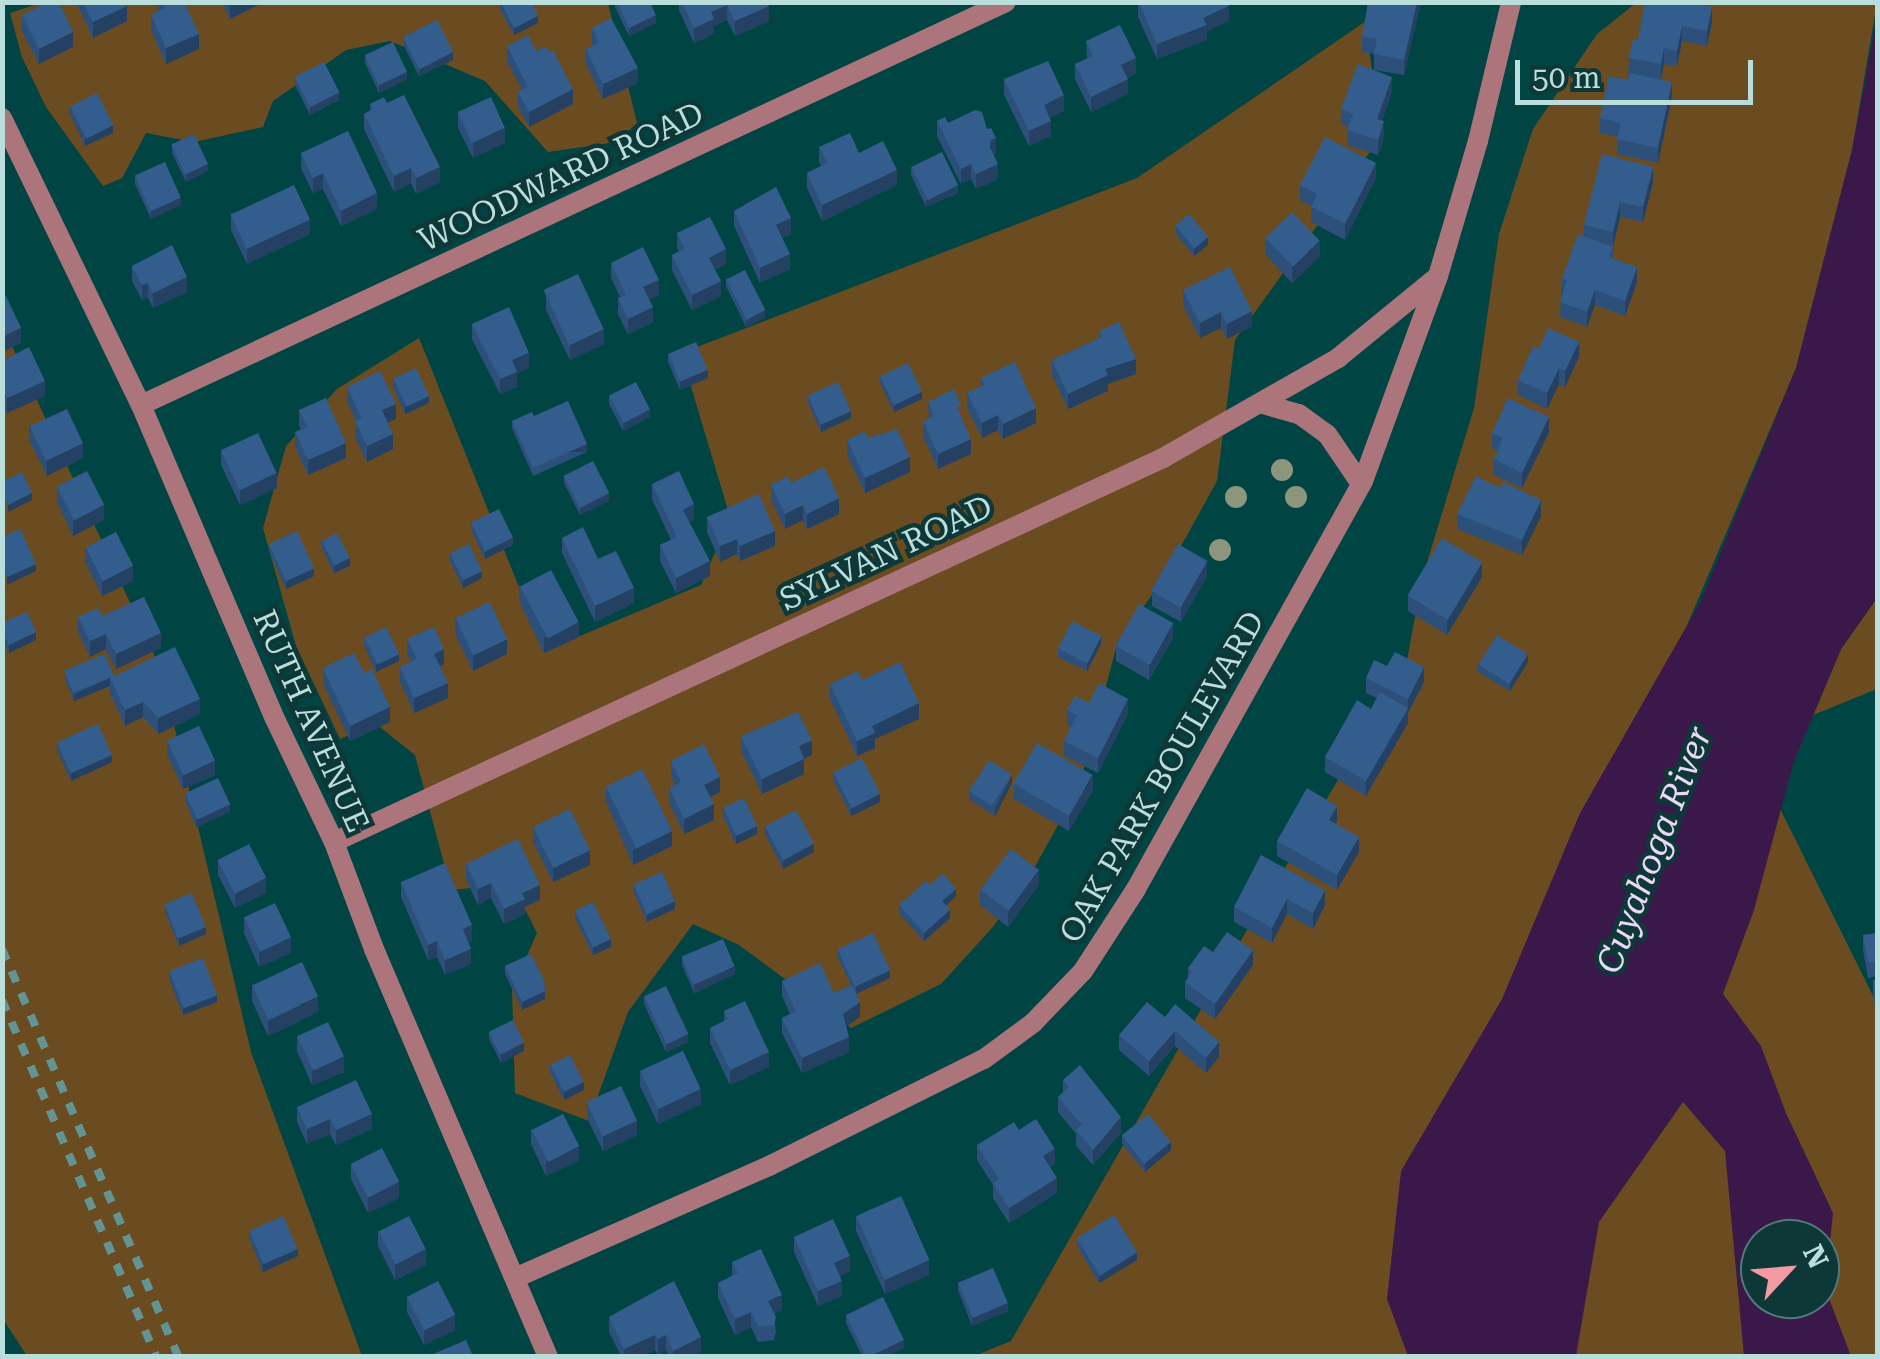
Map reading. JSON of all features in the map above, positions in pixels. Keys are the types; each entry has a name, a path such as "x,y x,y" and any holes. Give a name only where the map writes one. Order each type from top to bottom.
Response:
{"street":[{"name":"WOODWARD ROAD","path":"141,405 1006,2"},
{"name":"OAK PARK BOULEVARD","path":"514,1278 894,1106 989,1056 1033,1023 1083,971 1124,909 1361,484 1438,276 1478,141 1511,2"},
{"name":"RUTH AVENUE","path":"2,118 141,405 275,720 334,842 374,949 548,1356"},
{"name":"SYLVAN ROAD","path":"334,842 1163,458 1338,358 1438,276"},
{"path":"1263,404 1299,414 1326,434 1361,484"}],"shaded area":[{"path":"43,2 608,3 637,123 616,142 548,152 485,81 390,41 346,50 273,101 263,127 194,142 146,133 122,178 103,186 46,107 22,57 10,13"},
{"path":"1636,3 1877,3 1852,150 1796,368 1688,623 1877,1004 1877,1356 974,1356 1011,1341 1235,950 1369,729 1401,693 1422,579 1474,408 1499,234 1533,129 1597,34"},
{"path":"1366,21 1380,138 1235,340 1217,481 1159,586 1118,641 1079,787 1027,881 992,928 941,984 851,1028 739,945 693,924 628,1012 589,1121 515,1093 512,989 537,933 512,884 451,890 415,755 376,724 340,739 296,646 263,528 286,446 337,389 419,338 523,597 580,636 701,585 730,517 681,353 1137,178"},
{"path":"2,324 161,670 251,1052 362,1356 27,1356 3,1319"},
{"path":"1877,598 1877,689 1813,715 1841,649"}],"water":[{"name":"Cuyahoga River","path":"1877,17 1877,598 1841,649 1793,764 1754,910 1723,994 1761,1046 1832,1219 1740,1219 1740,1313 1725,1151 1683,1102 1599,1222 1576,1356 1408,1356 1387,1299 1401,1171 1502,999 1580,813 1701,601 1796,368 1852,150"},
{"path":"1741,1319 1837,1319 1851,1356 1744,1356"}],"building":[{"path":"49,2 59,2 73,32 39,49 22,15"},
{"path":"83,2 125,2 127,6 93,22"},
{"path":"162,2 184,2 199,34 166,48 151,15 165,8"},
{"path":"501,2 532,2 538,16 514,28"},
{"path":"617,2 650,2 656,15 629,28"},
{"path":"682,2 767,2 769,6 735,21 727,5 711,12 714,19 694,28"},
{"path":"1139,2 1227,2 1229,6 1203,18 1207,25 1157,44"},
{"path":"1368,2 1417,2 1404,60 1374,54 1377,39 1362,37"},
{"path":"1645,2 1692,2 1712,7 1707,31 1682,26 1677,51 1664,48 1661,64 1629,58 1633,39 1638,40"},
{"path":"611,18 638,68 603,84 586,49 599,43 592,28"},
{"path":"437,20 453,52 419,69 403,37"},
{"path":"1120,25 1136,58 1121,65 1128,79 1091,97 1075,64 1093,56 1086,41"},
{"path":"528,35 536,51 546,46 549,52 553,50 573,89 529,112 518,92 528,87 507,46"},
{"path":"393,42 407,72 379,85 365,55"},
{"path":"1048,61 1064,95 1044,105 1051,121 1029,131 1004,79"},
{"path":"324,62 339,92 310,107 295,77"},
{"path":"1358,64 1392,77 1377,119 1384,121 1378,140 1347,130 1353,114 1341,109"},
{"path":"1630,73 1672,82 1658,148 1617,139 1621,123 1600,118 1609,76 1628,80"},
{"path":"97,93 113,125 87,139 70,107"},
{"path":"404,95 440,167 416,178 411,168 394,176 364,114 373,109 370,104 384,97 387,103"},
{"path":"491,97 505,128 472,143 458,112"},
{"path":"975,110 982,112 987,129 991,128 996,138 991,140 990,147 998,164 976,174 971,164 961,169 937,121 945,117 948,123"},
{"path":"348,131 377,193 341,211 323,173 313,178 301,153"},
{"path":"850,133 859,153 883,141 897,170 822,205 807,173 827,163 819,147"},
{"path":"194,134 208,164 185,174 171,145"},
{"path":"1325,137 1376,163 1345,224 1311,207 1317,194 1300,185"},
{"path":"942,152 958,185 928,200 911,167"},
{"path":"1602,154 1653,167 1643,207 1620,202 1613,232 1584,225"},
{"path":"165,162 181,198 151,211 135,175"},
{"path":"294,185 310,219 247,249 231,215"},
{"path":"776,187 791,218 776,225 790,254 760,268 734,211"},
{"path":"1292,212 1320,241 1293,266 1265,238"},
{"path":"1189,214 1208,237 1194,249 1175,226"},
{"path":"710,217 726,249 709,258 721,281 692,295 672,255 685,249 677,233"},
{"path":"1578,234 1613,247 1609,257 1637,267 1625,301 1595,290 1587,312 1560,302 1567,280 1562,279"},
{"path":"172,245 187,277 153,293 148,283 142,285 132,266"},
{"path":"643,247 659,280 643,287 653,307 628,319 618,298 626,295 611,263"},
{"path":"1230,267 1252,311 1227,324 1221,312 1200,323 1183,290"},
{"path":"745,270 765,310 747,320 726,280"},
{"path":"578,274 604,329 569,345 544,290"},
{"path":"6,296 21,328 2,337 2,298"},
{"path":"509,307 529,353 512,360 517,372 500,379 472,324"},
{"path":"1119,322 1136,359 1105,369 1108,375 1068,394 1052,360 1102,337 1100,331"},
{"path":"1548,328 1579,342 1565,371 1559,368 1547,393 1518,380 1533,346 1539,349"},
{"path":"696,342 708,370 680,381 668,354"},
{"path":"29,347 45,381 7,398 2,387 2,361"},
{"path":"1015,362 1036,408 1003,424 998,415 982,423 967,393 984,385 981,378"},
{"path":"908,363 922,392 894,405 880,377"},
{"path":"416,368 429,396 406,407 393,379"},
{"path":"380,371 396,404 382,410 393,434 367,446 355,421 362,418 347,387"},
{"path":"636,382 650,410 623,423 609,396"},
{"path":"838,382 851,411 821,425 808,395"},
{"path":"954,389 971,439 938,454 923,421 934,416 928,402"},
{"path":"326,398 346,443 308,460 295,432 307,427 299,410"},
{"path":"1508,398 1549,417 1522,473 1494,459 1503,438 1492,433"},
{"path":"568,401 587,444 533,468 512,421"},
{"path":"67,409 83,443 46,461 30,426"},
{"path":"897,429 910,457 865,478 847,440 865,431 868,438"},
{"path":"258,433 277,473 239,490 221,450"},
{"path":"593,461 609,493 580,508 564,476"},
{"path":"824,467 839,498 807,514 803,505 785,514 771,485 788,476 791,483"},
{"path":"87,471 104,505 74,520 57,486"},
{"path":"679,471 694,504 683,510 710,561 676,578 660,545 677,537 652,484"},
{"path":"22,472 32,493 8,505 2,494 2,482"},
{"path":"1476,476 1500,488 1503,482 1541,500 1522,540 1457,514"},
{"path":"759,494 775,531 740,546 737,539 720,546 707,517"},
{"path":"499,509 513,538 485,551 471,523"},
{"path":"583,527 598,559 616,551 634,588 595,606 562,538"},
{"path":"20,529 36,564 7,577 2,567 2,537"},
{"path":"297,531 314,568 286,581 269,544"},
{"path":"116,532 133,566 103,581 86,547"},
{"path":"337,533 350,558 335,566 322,541"},
{"path":"1442,538 1482,562 1448,620 1407,595"},
{"path":"469,544 482,571 463,580 450,553"},
{"path":"1178,544 1207,561 1180,608 1151,591"},
{"path":"551,570 579,622 548,639 520,586"},
{"path":"144,597 161,633 116,654 106,634 90,641 78,617 98,608 102,616"},
{"path":"490,602 507,639 473,655 456,618"},
{"path":"1139,604 1173,623 1150,665 1116,646"},
{"path":"27,612 36,632 9,645 2,623"},
{"path":"1072,621 1101,636 1087,664 1058,649"},
{"path":"386,627 399,654 378,664 364,638"},
{"path":"434,627 444,649 434,654 448,683 414,698 400,667 417,659 407,639"},
{"path":"1497,635 1528,654 1509,684 1478,665"},
{"path":"175,647 200,699 158,718 143,702 125,710 110,678"},
{"path":"1395,652 1424,667 1408,699 1366,678 1374,660 1387,666"},
{"path":"354,653 364,673 372,669 390,707 350,726 323,668"},
{"path":"105,654 114,676 73,693 64,670"},
{"path":"900,662 919,703 872,726 875,733 857,741 830,684 858,671 862,680"},
{"path":"1099,683 1128,699 1098,758 1064,741 1077,715 1067,710 1075,696 1089,703"},
{"path":"1380,692 1408,708 1366,781 1325,757 1357,700 1371,709"},
{"path":"798,712 812,740 799,746 804,759 762,779 741,736"},
{"path":"98,724 112,755 71,773 57,742"},
{"path":"199,726 215,760 183,775 167,741"},
{"path":"1037,743 1092,775 1069,816 1014,784"},
{"path":"704,744 720,777 704,785 714,804 684,819 669,788 681,782 671,761"},
{"path":"862,758 880,794 852,808 833,773"},
{"path":"989,760 1012,775 991,806 969,791"},
{"path":"642,769 672,831 636,849 606,787"},
{"path":"218,778 230,804 198,819 185,793"},
{"path":"1307,788 1337,806 1329,820 1359,837 1337,875 1277,841"},
{"path":"744,798 757,826 736,836 723,808"},
{"path":"570,809 590,850 553,868 533,827"},
{"path":"796,810 814,844 783,860 765,826"},
{"path":"518,839 540,885 522,893 525,899 504,909 491,883 478,889 466,864"},
{"path":"249,844 266,878 235,894 218,860"},
{"path":"1011,849 1039,870 1008,911 980,890"},
{"path":"1261,855 1325,890 1313,913 1287,899 1272,928 1234,907"},
{"path":"445,863 472,925 463,929 471,949 445,960 437,941 428,945 401,882"},
{"path":"662,872 675,901 647,914 634,885"},
{"path":"943,873 956,889 942,901 950,910 924,933 899,905 926,881 930,885"},
{"path":"192,893 206,927 178,939 164,904"},
{"path":"593,902 611,939 593,948 575,911"},
{"path":"275,903 291,937 260,952 244,917"},
{"path":"1227,932 1253,950 1215,1004 1185,982 1192,972 1188,968 1204,946 1213,952"},
{"path":"873,933 890,970 855,987 838,949"},
{"path":"1878,933 1878,961 1868,962 1863,935"},
{"path":"723,939 735,967 693,984 682,957"},
{"path":"531,954 545,991 522,1002 505,966"},
{"path":"203,958 217,995 184,1008 169,971"},
{"path":"302,962 318,996 268,1020 252,985"},
{"path":"820,963 834,993 852,985 860,1002 843,1014 849,1037 802,1058 782,1018 796,1012 782,981"},
{"path":"1873,980 1878,980 1878,1010"},
{"path":"666,986 688,1034 667,1044 644,996"},
{"path":"745,1001 769,1052 730,1070 710,1028 728,1019 724,1011"},
{"path":"1147,1002 1165,1017 1175,1004 1219,1042 1206,1058 1175,1031 1149,1061 1119,1035"},
{"path":"513,1020 524,1042 500,1054 489,1032"},
{"path":"328,1022 344,1056 313,1071 297,1036"},
{"path":"683,1051 701,1089 658,1109 640,1071"},
{"path":"570,1055 584,1082 564,1092 550,1065"},
{"path":"1080,1065 1121,1117 1093,1150 1076,1130 1082,1125 1058,1097 1069,1087 1063,1080"},
{"path":"356,1080 372,1114 336,1130 330,1119 307,1129 297,1107"},
{"path":"621,1086 637,1120 603,1136 587,1102"},
{"path":"563,1114 579,1146 548,1162 532,1130"},
{"path":"1148,1114 1171,1142 1144,1163 1122,1135"},
{"path":"1036,1119 1055,1149 1043,1156 1057,1178 1009,1208 993,1183 999,1179 977,1145 1014,1122 1019,1130"},
{"path":"382,1148 399,1182 368,1198 351,1164"},
{"path":"901,1196 929,1260 885,1280 856,1216"},
{"path":"1114,1215 1137,1252 1100,1276 1077,1238"},
{"path":"283,1216 298,1249 264,1264 249,1231"},
{"path":"409,1216 426,1249 396,1264 379,1231"},
{"path":"833,1219 850,1256 834,1263 842,1281 818,1291 794,1237"},
{"path":"761,1249 782,1295 768,1301 776,1317 774,1325 758,1327 751,1312 735,1319 718,1283 738,1273 732,1262"},
{"path":"993,1268 1008,1303 973,1318 958,1283"},
{"path":"438,1281 455,1315 424,1331 407,1297"},
{"path":"674,1281 701,1337 673,1351 666,1335 658,1339 655,1335 624,1349 609,1317"},
{"path":"883,1297 904,1340 866,1356 846,1315"},
{"path":"466,1340 473,1356 431,1355"}],"railway":[{"path":"2,949 178,1356"},
{"path":"2,1000 156,1356"}]}
